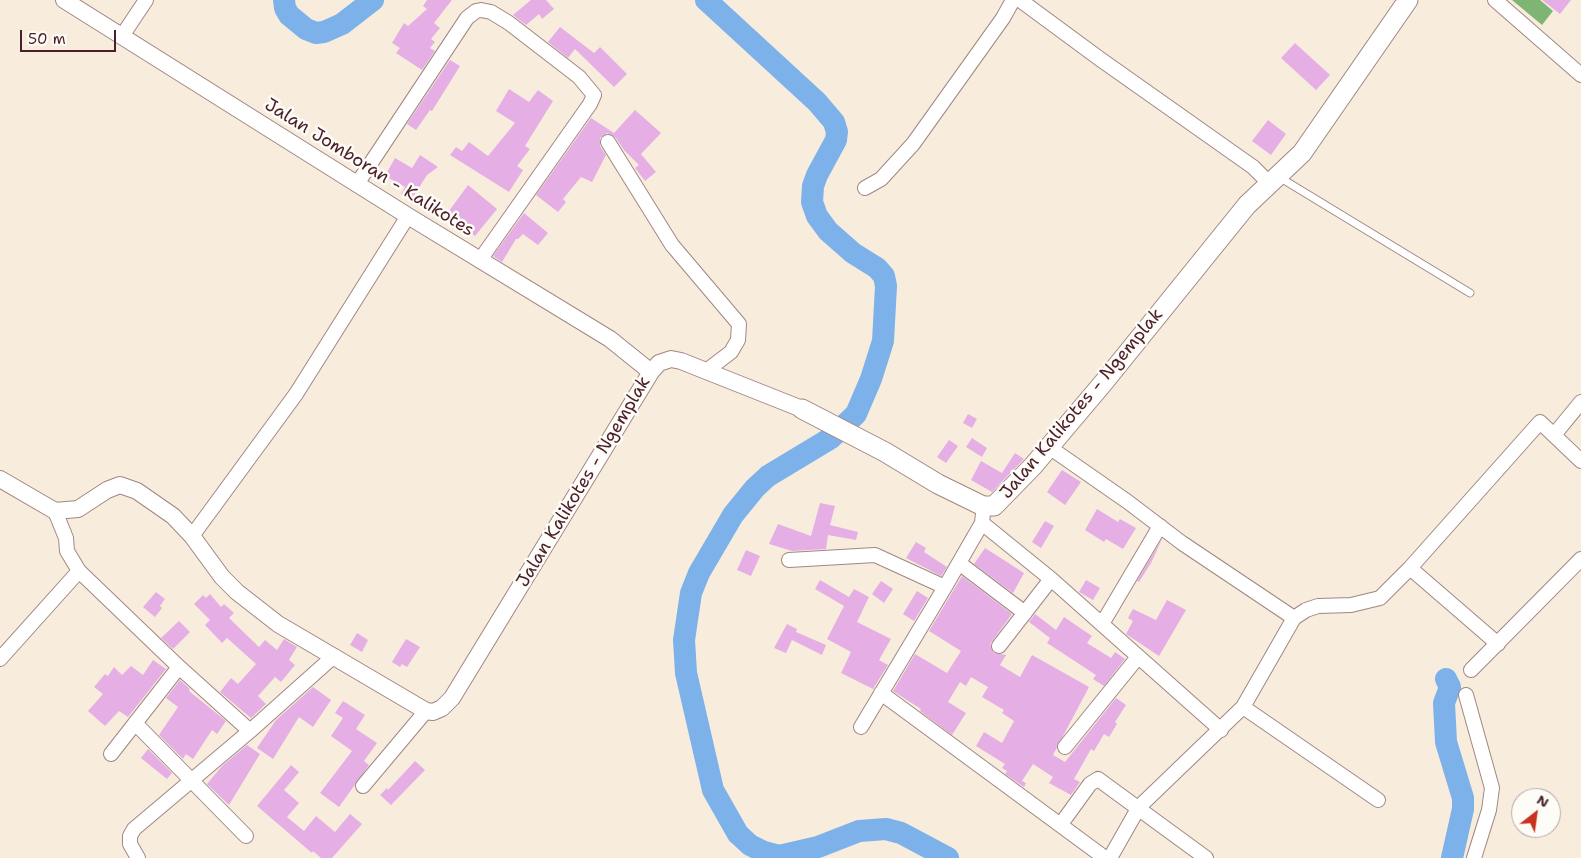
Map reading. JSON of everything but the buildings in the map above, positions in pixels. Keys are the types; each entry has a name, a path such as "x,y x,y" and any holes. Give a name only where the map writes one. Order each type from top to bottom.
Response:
{"main road":[{"name":"Jalan Kalikotes - Ngemplak","path":"802,409 844,429 938,484 983,514 1000,502 1111,375 1247,205 1302,153 1408,0"}],"street":[{"name":"Jalan Jomboran - Kalikotes","path":"64,0 408,216 610,338 651,372"},
{"path":"122,36 146,0"},
{"path":"865,188 881,179 913,144 1003,18 1013,0"},
{"path":"1020,0 1108,65 1274,180"},
{"path":"1495,0 1581,76"},
{"path":"357,184 467,18 481,10 491,12 509,23 578,77 594,95 590,104 480,260"},
{"path":"608,142 672,245 739,324 738,340 732,352 706,371"},
{"path":"192,536 296,394 408,216"},
{"name":"Jalan Kalikotes - Ngemplak","path":"426,711 438,711 452,698 651,372 659,363 671,359 802,409"},
{"path":"1554,435 1581,402"},
{"path":"1110,858 1139,807 1243,707 1294,618 1306,610 1318,606 1351,605 1380,598 1410,568 1540,422 1581,461"},
{"path":"1049,447 1294,618"},
{"path":"0,479 55,511 78,509 107,490 120,485 126,486 161,506 192,536 222,577 237,592 278,624 426,711 363,786"},
{"path":"55,511 66,538 67,550 78,571 250,731"},
{"path":"861,727 959,563 983,514 1051,580 1221,730"},
{"path":"1102,624 1160,526"},
{"path":"789,560 875,555 945,587"},
{"path":"1471,670 1581,559"},
{"path":"959,563 1025,612"},
{"path":"1410,568 1498,644"},
{"path":"0,659 78,571"},
{"path":"998,646 1051,580"},
{"path":"138,858 130,844 130,836 134,828 250,731 334,656"},
{"path":"1066,747 1138,657"},
{"path":"111,754 179,667"},
{"path":"881,693 1105,858"},
{"path":"1466,695 1492,788 1489,810 1474,858"},
{"path":"1243,707 1378,800"},
{"path":"135,723 246,836"},
{"path":"1061,824 1095,780 1101,780 1206,858"}],"lane":[{"path":"1274,180 1470,293"}],"green space":[{"path":"1512,0 1540,0 1553,11 1542,25"}],"waterway":[{"path":"284,0 285,8 289,15 306,29 316,33 324,32 342,24 373,0"},
{"path":"706,0 817,102 834,122 837,132 836,140 817,175 813,186 812,202 817,216 828,231 853,253 877,268 884,276 886,286 883,341 871,379 856,414 831,438 768,476 755,488 733,515 699,573 691,593 684,640 686,673 713,790 738,834 750,845 764,852 779,856 818,847 859,831 886,829 901,833 948,858"},
{"path":"1446,679 1450,687 1444,703 1446,742 1463,798 1463,809 1452,858"}]}
